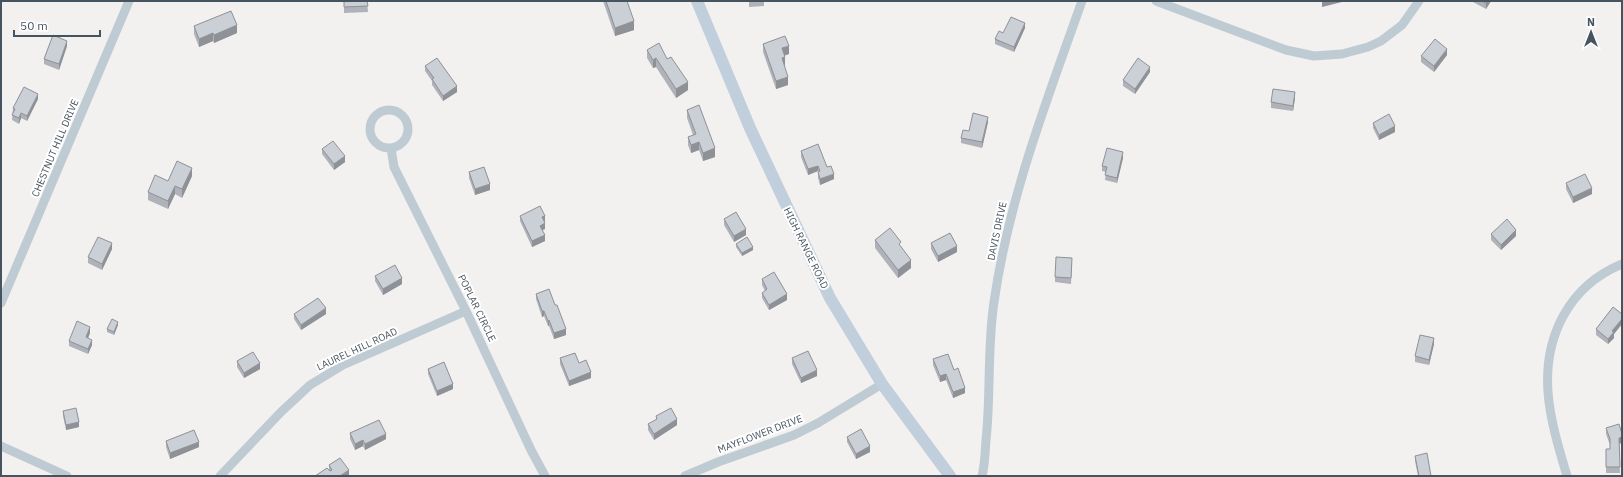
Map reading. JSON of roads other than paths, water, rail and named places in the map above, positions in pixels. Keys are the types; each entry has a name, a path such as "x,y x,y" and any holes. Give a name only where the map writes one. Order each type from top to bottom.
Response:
{"street":[{"name":"CHESTNUT HILL DRIVE","path":"1,303 129,1"},
{"name":"HIGH RANGE ROAD","path":"697,1 750,128 830,298 882,384 950,476"},
{"name":"DAVIS DRIVE","path":"982,476 988,421 990,345 994,302 1010,220 1028,154 1082,1"},
{"path":"1156,1 1286,50 1314,56 1342,54 1368,47 1380,41 1402,25 1419,1"},
{"path":"387,111 398,113 405,118 408,126 408,134 404,141 398,146 391,148 379,145 373,139 370,132 373,119 379,114 387,111"},
{"name":"POPLAR CIRCLE","path":"391,148 394,167 466,311 531,450 545,476"},
{"path":"1567,476 1552,420 1548,393 1548,366 1554,340 1564,315 1579,292 1589,283 1610,269 1622,264"},
{"name":"LAUREL HILL ROAD","path":"220,476 290,402 315,382 343,365 466,311"},
{"name":"MAYFLOWER DRIVE","path":"685,476 718,462 794,435 818,423 882,384"},
{"path":"1,446 68,476"}]}
